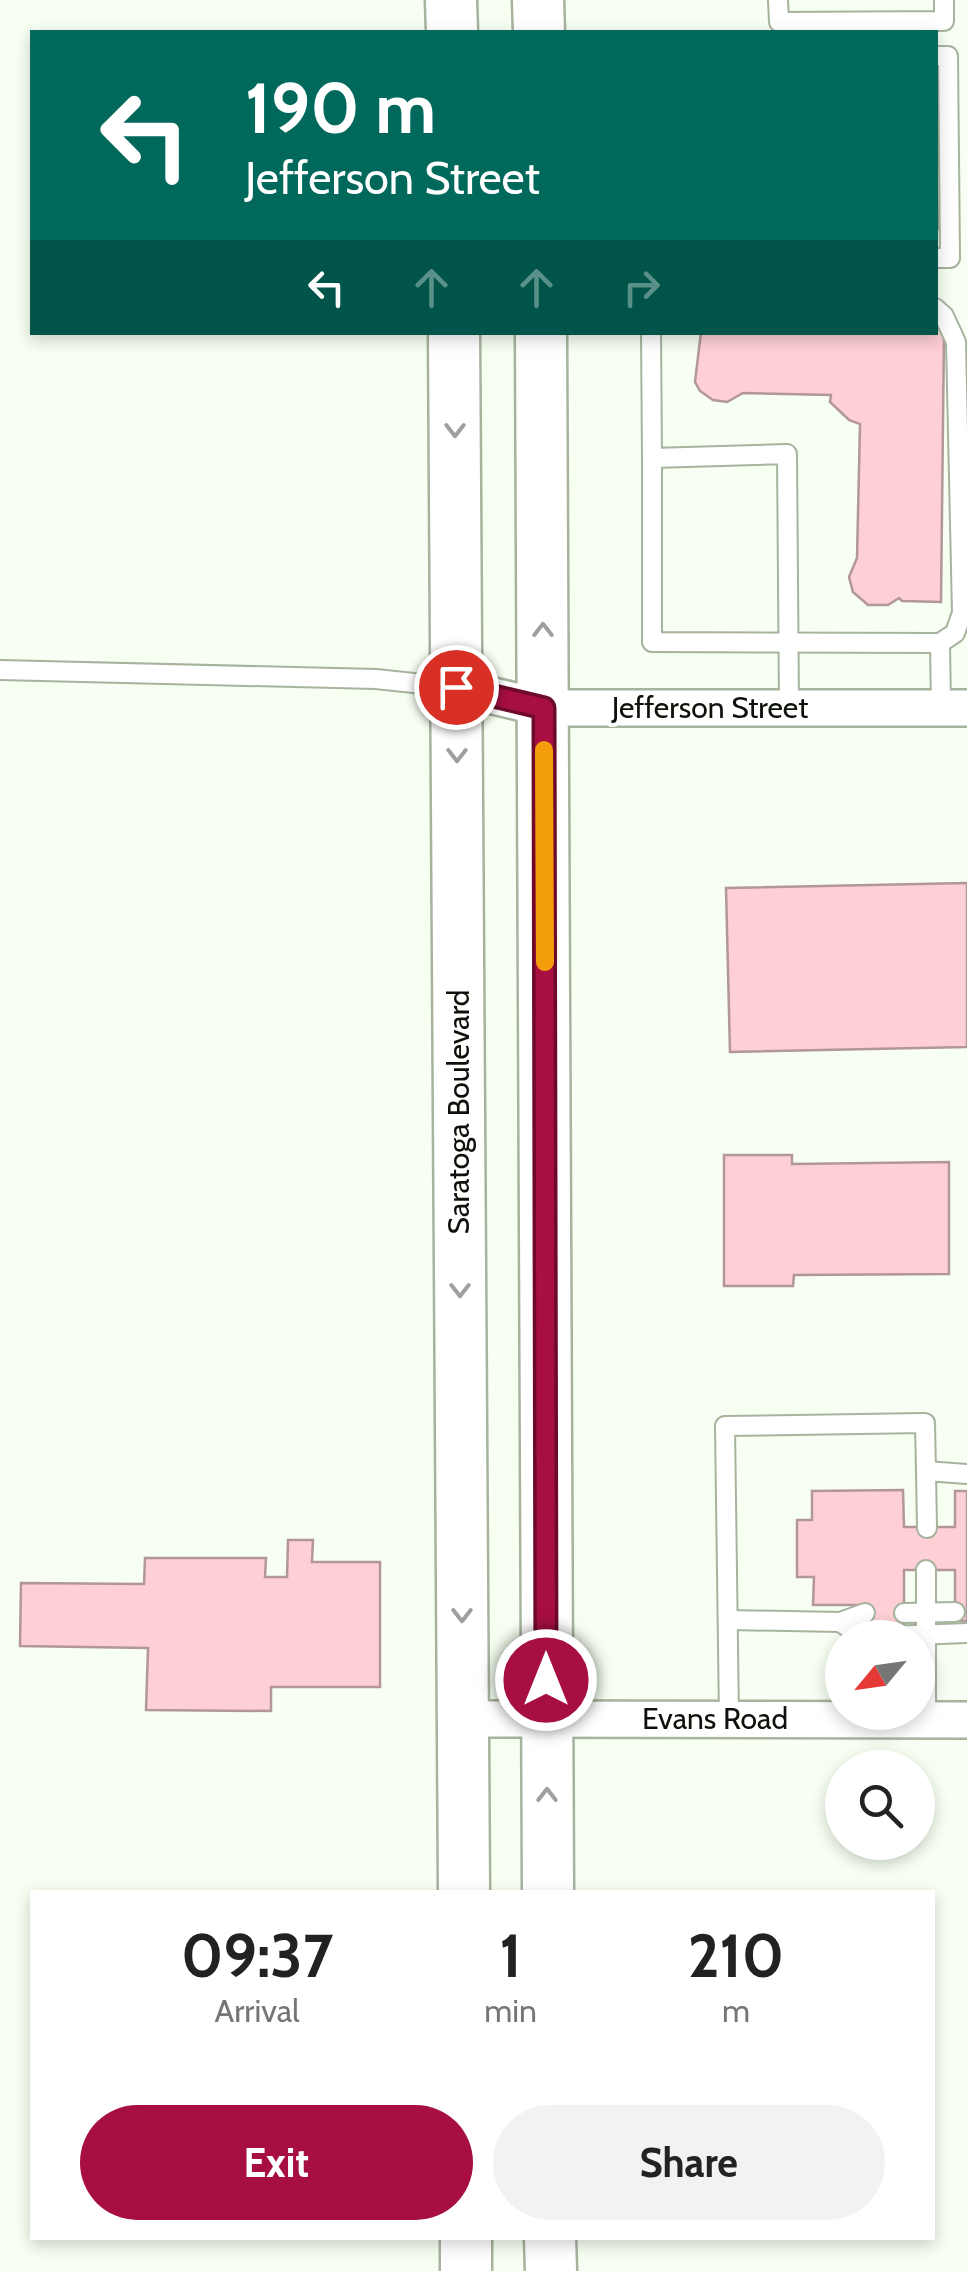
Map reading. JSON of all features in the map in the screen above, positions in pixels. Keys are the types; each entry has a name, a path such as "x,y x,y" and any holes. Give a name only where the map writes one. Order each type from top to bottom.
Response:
{"main road":[{"path":"452,0 452,30"},
{"path":"538,0 539,30"},
{"name":"Saratoga Boulevard","path":"454,335 464,1890"},
{"path":"541,335 548,1890"},
{"path":"466,2240 466,2271"},
{"path":"550,2240 550,2271"}],"street":[{"name":"Jefferson Street","path":"456,687 544,708 954,708"},
{"name":"Evans Road","path":"463,1719 825,1719"},
{"name":"Evans Road","path":"935,1720 967,1720"}],"lane":[{"path":"778,0 779,22 944,21 944,0"},
{"path":"938,56 948,56 950,258 938,258"},
{"path":"651,335 652,642 940,643 955,633 962,613 962,594 956,342 938,311"},
{"path":"652,458 788,454 789,707"},
{"path":"940,643 954,708"},
{"path":"0,670 376,678 456,687"},
{"path":"729,1719 725,1426 925,1423 927,1528"},
{"path":"926,1471 967,1474"},
{"path":"926,1570 926,1620"},
{"path":"904,1613 955,1612"},
{"path":"846,1620 865,1613"},
{"path":"728,1620 825,1622"},
{"path":"935,1635 967,1633"}],"building":[{"path":"938,327 944,332 941,602 899,598 888,605 868,605 853,592 849,577 857,558 860,424 849,420 830,402 831,395 743,393 727,402 713,400 695,382 701,335 938,335"},
{"path":"967,883 967,1047 730,1052 726,888"},
{"path":"724,1155 792,1155 792,1164 949,1162 949,1274 794,1275 793,1286 724,1286"},
{"path":"903,1490 904,1527 955,1527 955,1491 967,1491 967,1621 955,1621 955,1570 904,1570 904,1620 865,1620 865,1605 813,1605 814,1577 797,1577 797,1520 812,1520 812,1491"},
{"path":"288,1540 313,1540 312,1562 380,1562 380,1687 271,1687 271,1711 146,1710 148,1648 20,1646 21,1583 144,1584 145,1558 266,1558 265,1577 287,1577"}],"slow traffic":[{"path":"544,750 545,962"}],"route":[{"path":"456,687 544,708 546,1680"}]}
